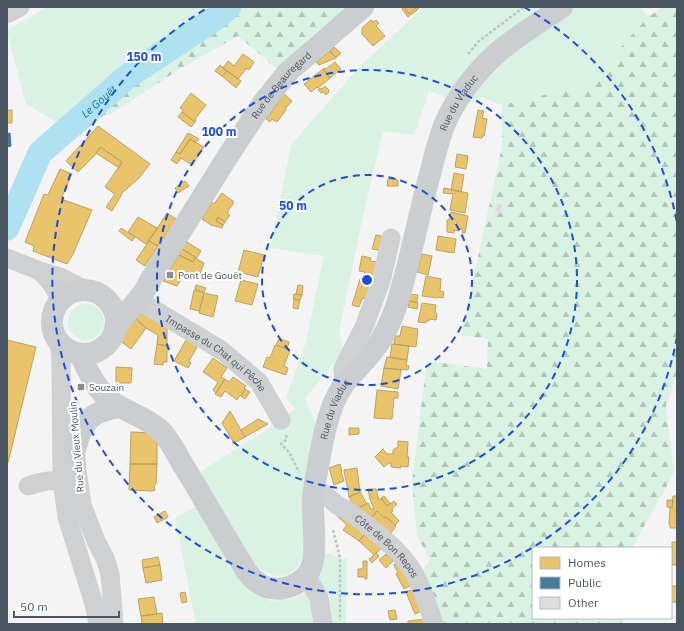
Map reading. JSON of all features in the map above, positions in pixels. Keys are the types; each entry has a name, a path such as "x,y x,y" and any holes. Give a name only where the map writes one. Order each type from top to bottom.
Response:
{"main road":[{"name":"Rue de Beauregard","path":"115,328 144,292 151,278 228,156 264,103 288,72 363,7"},
{"name":"Rue du Viaduc","path":"307,576 314,557 314,488 330,416 334,403 344,385 381,339 396,307 439,142 447,119 457,101 475,77 497,53 523,33 562,7"},
{"path":"94,293 108,300 115,313 115,328 108,342 103,348 96,352 80,354 68,349 58,340 54,333 53,318 58,303 73,292 94,293 112,296 129,292 151,278"},
{"path":"101,390 100,367 103,348"},
{"path":"80,354 106,396 120,407 149,421 161,431 190,476 243,566 258,583 269,588 283,589 295,584 307,576"},
{"path":"75,449 83,426 90,418 99,412 120,407"}],"street":[{"path":"7,14 20,7"},
{"path":"344,385 344,368 364,327 381,281 391,238"},
{"path":"11,259 40,271 60,277 94,293"},
{"path":"40,271 55,289 58,303"},
{"name":"Impasse du Chat qui Pêche","path":"138,300 221,350 259,382 281,420"},
{"name":"Rue du Vieux Moulin","path":"58,340 61,364 62,481 67,517 94,604 98,624"},
{"name":"Rue du Vieux Moulin","path":"80,354 72,368 71,384 76,471 82,505 96,541 105,558 110,574 114,624"},
{"path":"28,486 37,483 62,481"},
{"name":"Rue du Vieux Moulin","path":"62,481 66,482 70,486 76,514 96,541"},
{"name":"Côte de Bon Repos","path":"314,488 322,491 336,505 345,509 373,530 398,553 413,572 425,597 434,624"},
{"path":"307,576 319,598 323,624"}],"path":[{"path":"281,420 287,439 281,444 289,452 302,478 314,488"},
{"path":"332,528 340,558 340,624"}],"green space":[{"path":"47,7 212,7 58,123 26,104 7,32 7,30"},
{"path":"212,7 347,7 309,38 278,70 238,36 183,67 111,114 104,115 80,135 58,123 190,25"},
{"path":"424,7 640,7 648,17 587,85 502,105 481,97 464,105 429,91 414,135 383,131 364,211 339,331 343,350 305,398 317,428 302,556 297,568 288,575 275,576 262,570 250,561 235,540 200,472 274,425 295,409 286,398 305,345 324,256 270,248 291,145 360,66"},
{"path":"663,7 677,7 677,372 666,406 674,473 633,547 532,547 532,619 624,619 623,624 440,624 421,573 430,560 417,536 412,482 427,361 487,369 488,339 461,335 502,147 502,105 587,85 648,17"},
{"path":"90,304 99,309 103,315 103,329 99,335 90,340 82,340 73,335 69,329 68,318 73,309 79,305"},
{"path":"197,506 246,586 270,601 292,599 309,591 325,553 347,559 346,624 196,624 175,518"}],"building: Homes":[{"path":"404,7 420,7 417,10 415,8 409,14"},
{"path":"404,7 409,14 415,8 417,10 408,17 402,9"},
{"path":"371,20 374,22 376,20 379,23 376,26 385,36 373,46 362,34 362,28"},
{"path":"334,47 341,53 336,58 330,51"},
{"path":"330,51 336,58 319,65 316,62"},
{"path":"243,54 254,62 249,70 247,68 238,79 223,68 228,61 234,66"},
{"path":"335,62 341,69 330,78 323,69 326,69"},
{"path":"220,65 227,71 222,76 215,71"},
{"path":"323,69 330,78 311,92 304,84"},
{"path":"227,71 241,81 236,88 222,76"},
{"path":"325,86 329,90 326,95 318,90"},
{"path":"191,93 206,105 195,119 195,122 182,112 183,110 180,108"},
{"path":"284,94 292,101 277,122 272,119 270,122 266,119"},
{"path":"7,110 12,110 12,123 7,123"},
{"path":"478,110 484,111 482,118 487,119 484,136 482,136 482,138 473,137"},
{"path":"182,112 195,122 191,127 178,117"},
{"path":"98,126 150,164 139,178 121,194 112,211 106,207 115,194 105,187 122,162 100,147 95,155 78,172 66,161"},
{"path":"188,133 199,139 196,143 190,139 180,154 176,152"},
{"path":"190,139 204,147 192,165 181,158 177,164 171,160 176,152 180,154"},
{"path":"100,147 122,162 119,168 96,153"},
{"path":"457,154 468,156 466,169 455,167"},
{"path":"60,169 72,174 61,199 92,210 73,254 67,264 33,251 34,246 25,242 44,194 48,195"},
{"path":"454,173 464,175 461,192 451,190"},
{"path":"388,179 398,180 398,186 387,186"},
{"path":"185,181 189,186 178,193 175,188"},
{"path":"444,188 468,193 465,213 450,210 453,194 443,193"},
{"path":"222,193 234,202 227,213 230,215 225,222 218,217 216,221 223,225 222,228 211,225 202,219 212,202 214,204"},
{"path":"451,212 468,216 465,233 462,233 463,230 459,229 459,231 454,230 454,233 447,232 447,220 449,220"},
{"path":"167,213 176,219 158,246 149,241"},
{"path":"138,217 157,228 146,244 128,232"},
{"path":"218,217 225,222 223,225 216,221"},
{"path":"121,228 135,237 132,241 119,231"},
{"path":"376,235 387,237 384,251 372,249"},
{"path":"438,236 456,239 454,253 436,250"},
{"path":"149,241 158,246 145,266 136,260"},
{"path":"187,242 201,251 196,259 182,249"},
{"path":"182,249 195,257 193,262 179,255"},
{"path":"244,250 264,255 258,277 238,272"},
{"path":"422,254 432,256 428,275 417,272"},
{"path":"179,255 193,262 195,258 204,263 200,274 192,272 191,274 186,272 177,286 163,281"},
{"path":"362,256 371,258 370,261 378,262 375,276 364,274 365,272 359,271"},
{"path":"426,276 441,279 440,291 444,292 443,298 422,296"},
{"path":"360,279 374,283 365,298 362,299 359,307 352,305"},
{"path":"241,280 258,284 252,305 235,301"},
{"path":"196,285 206,288 204,292 195,289"},
{"path":"298,285 303,286 302,295 296,294"},
{"path":"194,290 204,293 199,311 190,309"},
{"path":"204,293 218,296 213,317 199,313"},
{"path":"294,294 302,295 300,300 293,299"},
{"path":"409,294 418,295 417,302 408,301"},
{"path":"294,299 300,300 298,309 293,308"},
{"path":"409,301 418,303 417,309 408,307"},
{"path":"422,303 436,305 436,320 429,319 426,323 418,322"},
{"path":"144,305 171,321 167,329 167,346 157,344 158,335 146,328 136,319"},
{"path":"136,319 146,328 131,349 119,340"},
{"path":"402,326 418,329 416,347 394,344 395,336 400,336"},
{"path":"190,333 201,340 189,361 191,363 188,368 174,361"},
{"path":"279,339 289,342 287,349 276,345"},
{"path":"7,340 36,347 8,463 7,462"},
{"path":"157,344 167,346 167,362 163,362 163,365 154,364"},
{"path":"392,344 409,346 407,360 390,357"},
{"path":"275,345 290,350 284,366 288,368 286,375 263,367 267,357 270,358"},
{"path":"387,357 407,360 406,365 409,366 408,370 384,368"},
{"path":"213,358 227,368 221,377 225,379 216,393 213,390 218,382 203,372"},
{"path":"116,367 132,368 131,383 116,383"},
{"path":"384,368 401,370 398,389 381,386"},
{"path":"233,377 246,386 241,396 240,395 237,400 225,391 221,397 215,394 225,379 229,382"},
{"path":"245,389 250,392 245,399 241,396"},
{"path":"377,390 398,392 398,398 394,398 392,419 374,418"},
{"path":"230,411 245,437 234,443 222,423"},
{"path":"258,419 268,424 245,437 241,430"},
{"path":"349,428 359,428 359,434 349,435"},
{"path":"131,432 157,433 157,464 130,464"},
{"path":"398,441 408,442 408,467 391,467 391,463 389,463 384,467 375,457 383,449 387,454 393,454 393,450 398,447"},
{"path":"130,464 157,464 156,484 154,486 155,490 129,490"},
{"path":"340,464 344,481 334,485 329,468"},
{"path":"357,468 360,492 349,497 344,470"},
{"path":"368,489 376,489 379,500 381,498 387,506 394,501 397,504 391,512 399,521 395,525 386,517 384,518 377,511 370,519 356,509 368,503 371,509 374,509"},
{"path":"360,492 367,504 356,509 349,497"},
{"path":"384,496 390,503 387,506 381,498"},
{"path":"673,496 677,496 677,528 670,528 669,524 670,507 672,508"},
{"path":"667,500 673,500 672,508 667,507"},
{"path":"340,510 367,532 359,541 343,530 347,525 335,514"},
{"path":"165,511 168,517 157,523 154,517"},
{"path":"377,511 396,526 388,537 370,519"},
{"path":"367,532 383,547 374,555 359,541"},
{"path":"672,542 677,542 677,565 672,565"},
{"path":"376,553 379,556 372,563 369,559"},
{"path":"386,554 393,561 386,568 379,560"},
{"path":"158,557 160,565 143,568 142,560"},
{"path":"363,561 367,561 367,579 365,579 365,577 358,577 358,569 363,569"},
{"path":"399,563 414,584 404,589 396,574 398,573 394,565"},
{"path":"160,565 162,580 146,583 143,568"},
{"path":"672,586 677,586 677,609 676,602 672,602"},
{"path":"416,588 424,610 415,614 406,592"},
{"path":"185,592 187,602 182,603 180,593"},
{"path":"154,597 157,614 141,616 138,599"},
{"path":"395,610 397,619 390,620 388,611"},
{"path":"162,613 163,624 142,624 141,616"},
{"path":"427,619 428,624 408,624 408,621"}],"building: Public":[{"path":"10,133 11,146 7,147 7,134"}],"building: Other":[{"path":"498,203 503,205 499,214 494,212"}],"waterway":[{"name":"Le Gouët","path":"7,228 40,153 128,76 216,18 229,7"}],"place":[{"name":"Pont de Gouët","path":"170,275"},
{"name":"Souzain","path":"81,387"}]}
